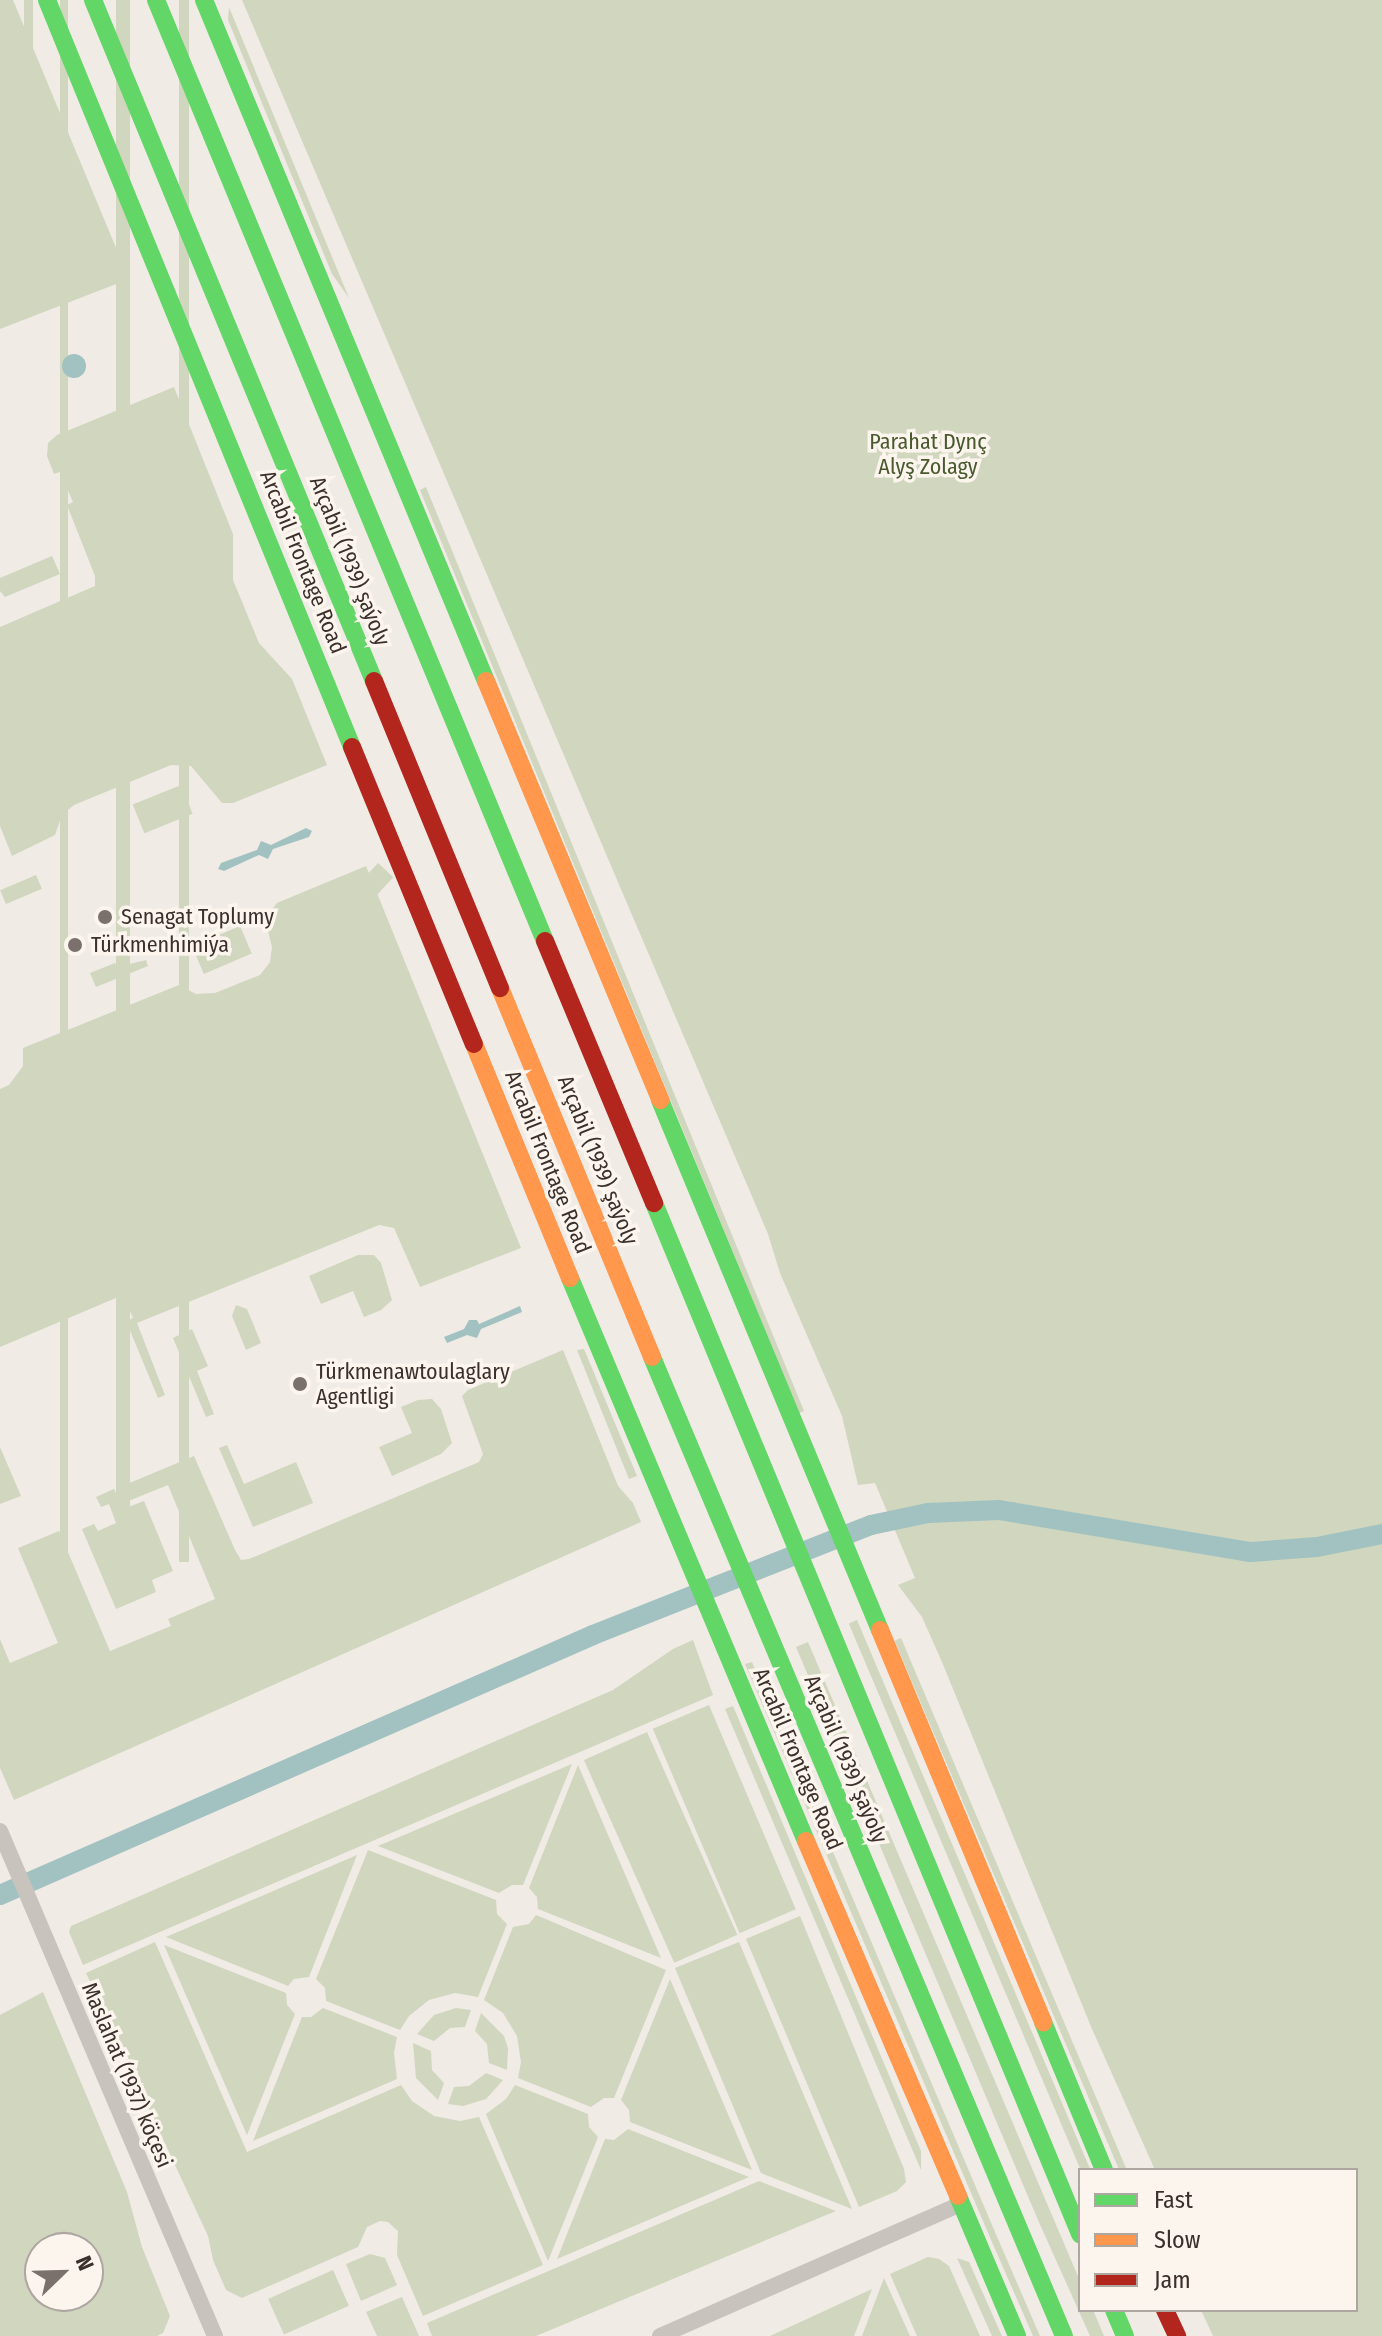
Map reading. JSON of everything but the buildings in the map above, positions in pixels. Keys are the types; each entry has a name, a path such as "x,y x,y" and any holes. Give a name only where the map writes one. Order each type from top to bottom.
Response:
{"main road":[{"name":"Arcabil Frontage Road","path":"47,0 658,1494 1017,2336"},
{"name":"Arçabil (1939) şaýoly","path":"93,0 702,1477 1064,2336"},
{"name":"Arçabil (1939) şaýoly","path":"156,0 755,1455 1078,2229"},
{"path":"204,0 1103,2168"},
{"path":"1115,2312 1125,2336"},
{"path":"1166,2312 1177,2336"}],"street":[{"name":"Maslahat (1937) köçesi","path":"2,1836 215,2336"},
{"path":"660,2336 959,2205"}],"green space":[{"path":"0,0 13,0 129,279 0,329"},
{"path":"24,0 33,0 33,294 24,294"},
{"path":"60,0 68,0 68,1608 60,1608"},
{"path":"116,0 130,0 130,1585 116,1585"},
{"path":"179,0 189,0 189,1562 179,1562"},
{"name":"Parahat Dynç Alyş Zolagy","path":"242,0 1382,0 1382,2336 1213,2336 1202,2312 1358,2312 1358,2168 1154,2168 1092,2029 942,1662 922,1617 898,1585 915,1578 875,1483 858,1485 842,1416 780,1273 768,1234"},
{"path":"229,7 349,298 332,274 228,20"},
{"path":"174,387 233,534 233,580 259,643 292,679 327,765 233,803 222,803 191,766 171,765 74,805 62,815 55,835 12,856 0,826 0,627 95,586 95,576 67,505 73,502 60,472 54,474 47,456 48,443 57,435"},
{"path":"426,487 804,1411 799,1413 420,490"},
{"path":"52,556 60,574 5,597 0,591 0,578"},
{"path":"181,785 193,814 144,833 133,804"},
{"path":"378,863 393,877 115,1176 100,1161"},
{"path":"366,866 521,1248 420,1287 394,1228 379,1225 137,1323 165,1395 158,1398 126,1321 133,1318 123,1295 0,1347 0,1089 9,1085 23,1066 23,1048 179,985 196,994 215,993 260,975 270,962 272,947 267,927 270,912 277,903"},
{"path":"36,875 42,889 6,904 0,890"},
{"path":"240,926 252,954 204,974 192,946"},
{"path":"146,960 148,966 96,987 90,973 115,963 117,967"},
{"path":"358,1255 374,1255 381,1263 392,1300 381,1310 364,1317 353,1291 321,1304 309,1276"},
{"path":"236,1305 247,1309 261,1343 246,1350 232,1316"},
{"path":"192,1329 208,1366 197,1371 214,1414 206,1417 173,1338"},
{"path":"584,1349 637,1476 629,1479 577,1350"},
{"path":"563,1350 618,1486 633,1503 641,1522 14,1800 0,1768 0,1639 10,1663 58,1643 18,1548 59,1531 110,1651 171,1626 168,1619 215,1599 168,1485 126,1502 120,1487 194,1456 235,1550 241,1560 249,1559 479,1462 483,1454 462,1396 468,1390"},
{"path":"432,1399 441,1409 452,1443 441,1454 392,1476 379,1447 412,1433 401,1407 418,1400"},
{"path":"227,1445 244,1484 296,1462 313,1503 253,1527 219,1448"},
{"path":"0,1447 21,1496 0,1504"},
{"path":"114,1489 123,1509 144,1501 173,1571 152,1580 156,1592 116,1609 82,1529 94,1524 98,1531 116,1523 109,1504 101,1507 96,1497"},
{"path":"857,1620 1090,2168 1080,2168 849,1624"},
{"path":"901,1638 1126,2168 1118,2168 895,1641"},
{"path":"693,1640 713,1695 83,1965 69,1932 71,1926 613,1690 673,1649"},
{"path":"808,1642 1078,2276 1078,2309 1038,2220 796,1647"},
{"path":"752,1662 1040,2336 1033,2336 745,1664"},
{"path":"709,1705 796,1909 740,1933 653,1729"},
{"path":"733,1706 921,2151 921,2170 725,1709"},
{"path":"647,1732 737,1935 674,1963 584,1760"},
{"path":"572,1764 523,1885 512,1885 499,1893 378,1846"},
{"path":"578,1765 661,1958 538,1909 537,1897 529,1888"},
{"path":"368,1850 496,1900 497,1914 507,1924 478,1997 455,1993 429,2000 409,2016 400,2030 326,2001 325,1988 316,1979"},
{"path":"357,1855 309,1977 294,1979 288,1986 166,1937"},
{"path":"536,1915 666,1970 614,2098 604,2098 591,2107 518,2078 521,2062 517,2036 503,2013 484,2000 513,1927 529,1924"},
{"path":"800,1916 904,2169 906,2182 897,2191 859,2207 746,1939"},
{"path":"155,1942 247,2152 401,2085 412,2101 434,2116 460,2121 479,2117 543,2265 423,2316 397,2255 398,2231 388,2222 380,2221 367,2227 358,2247 242,2298 226,2290 213,2260 208,2236 86,1973"},
{"path":"739,1942 852,2209 761,2173 675,1968"},
{"path":"164,1945 286,1993 287,2005 295,2014 247,2135"},
{"path":"670,1979 752,2170 630,2122 629,2110 621,2100"},
{"path":"43,1992 127,2192 142,2247 170,2316 163,2333 157,2336 0,2336 0,2015"},
{"path":"323,2008 397,2037 394,2053 397,2079 253,2141 302,2017 311,2017"},
{"path":"456,2008 471,2010 465,2027 450,2028 434,2041 417,2034 434,2015"},
{"path":"481,2013 504,2036 508,2048 507,2070 489,2063 487,2044 475,2031"},
{"path":"413,2043 431,2051 432,2070 444,2083 438,2100 416,2078"},
{"path":"486,2073 503,2080 486,2099 463,2106 448,2104 454,2087 469,2086"},
{"path":"515,2085 588,2114 589,2127 598,2137 548,2261 486,2114 506,2099"},
{"path":"628,2129 749,2177 557,2259 605,2139 614,2140"},
{"path":"759,2181 836,2211 536,2336 432,2336 427,2323"},
{"path":"370,2254 385,2258 397,2285 361,2301 346,2264"},
{"path":"928,2257 939,2259 949,2266 980,2336 917,2336 890,2274"},
{"path":"957,2258 969,2262 1002,2336 992,2336"},
{"path":"333,2270 349,2306 284,2335 268,2299"},
{"path":"884,2278 910,2336 862,2336"},
{"path":"872,2289 854,2336 770,2336"},
{"path":"402,2297 419,2336 377,2336 366,2312"},
{"path":"1079,2312 1094,2312 1104,2336 1090,2336"}],"water":[{"path":"74,354 85,361 86,366 79,377 74,378 63,371 62,366 69,355"},
{"path":"306,828 312,831 309,837 273,849 268,859 259,855 224,871 218,869 221,863 257,850 261,841 271,845"},
{"path":"520,1306 522,1312 481,1329 477,1338 467,1335 447,1343 444,1337 464,1329 469,1320 477,1320 479,1324"}],"waterway":[{"path":"0,1895 593,1635 871,1525 928,1513 999,1510 1251,1552 1317,1547 1382,1534"}],"traffic: fast":[{"path":"47,0 352,747"},
{"path":"93,0 374,681"},
{"path":"156,0 545,941"},
{"path":"204,0 486,681"},
{"path":"660,1100 880,1630"},
{"path":"654,1203 1078,2229"},
{"path":"570,1278 806,1841"},
{"path":"652,1357 1064,2336"},
{"path":"1043,2022 1103,2168"},
{"path":"958,2196 1017,2336"},
{"path":"1115,2312 1125,2336"}],"traffic: slow":[{"path":"486,681 660,1100"},
{"path":"500,988 652,1357"},
{"path":"474,1044 570,1278"},
{"path":"880,1630 1043,2022"},
{"path":"806,1841 958,2196"}],"traffic: jam":[{"path":"374,681 500,988"},
{"path":"352,747 474,1044"},
{"path":"545,941 654,1203"},
{"path":"1166,2312 1177,2336"}],"place":[{"name":"Senagat Toplumy","path":"105,917"},
{"name":"Türkmenhimiýa","path":"75,945"},
{"name":"Türkmenawtoulaglary Agentligi","path":"300,1384"}]}
